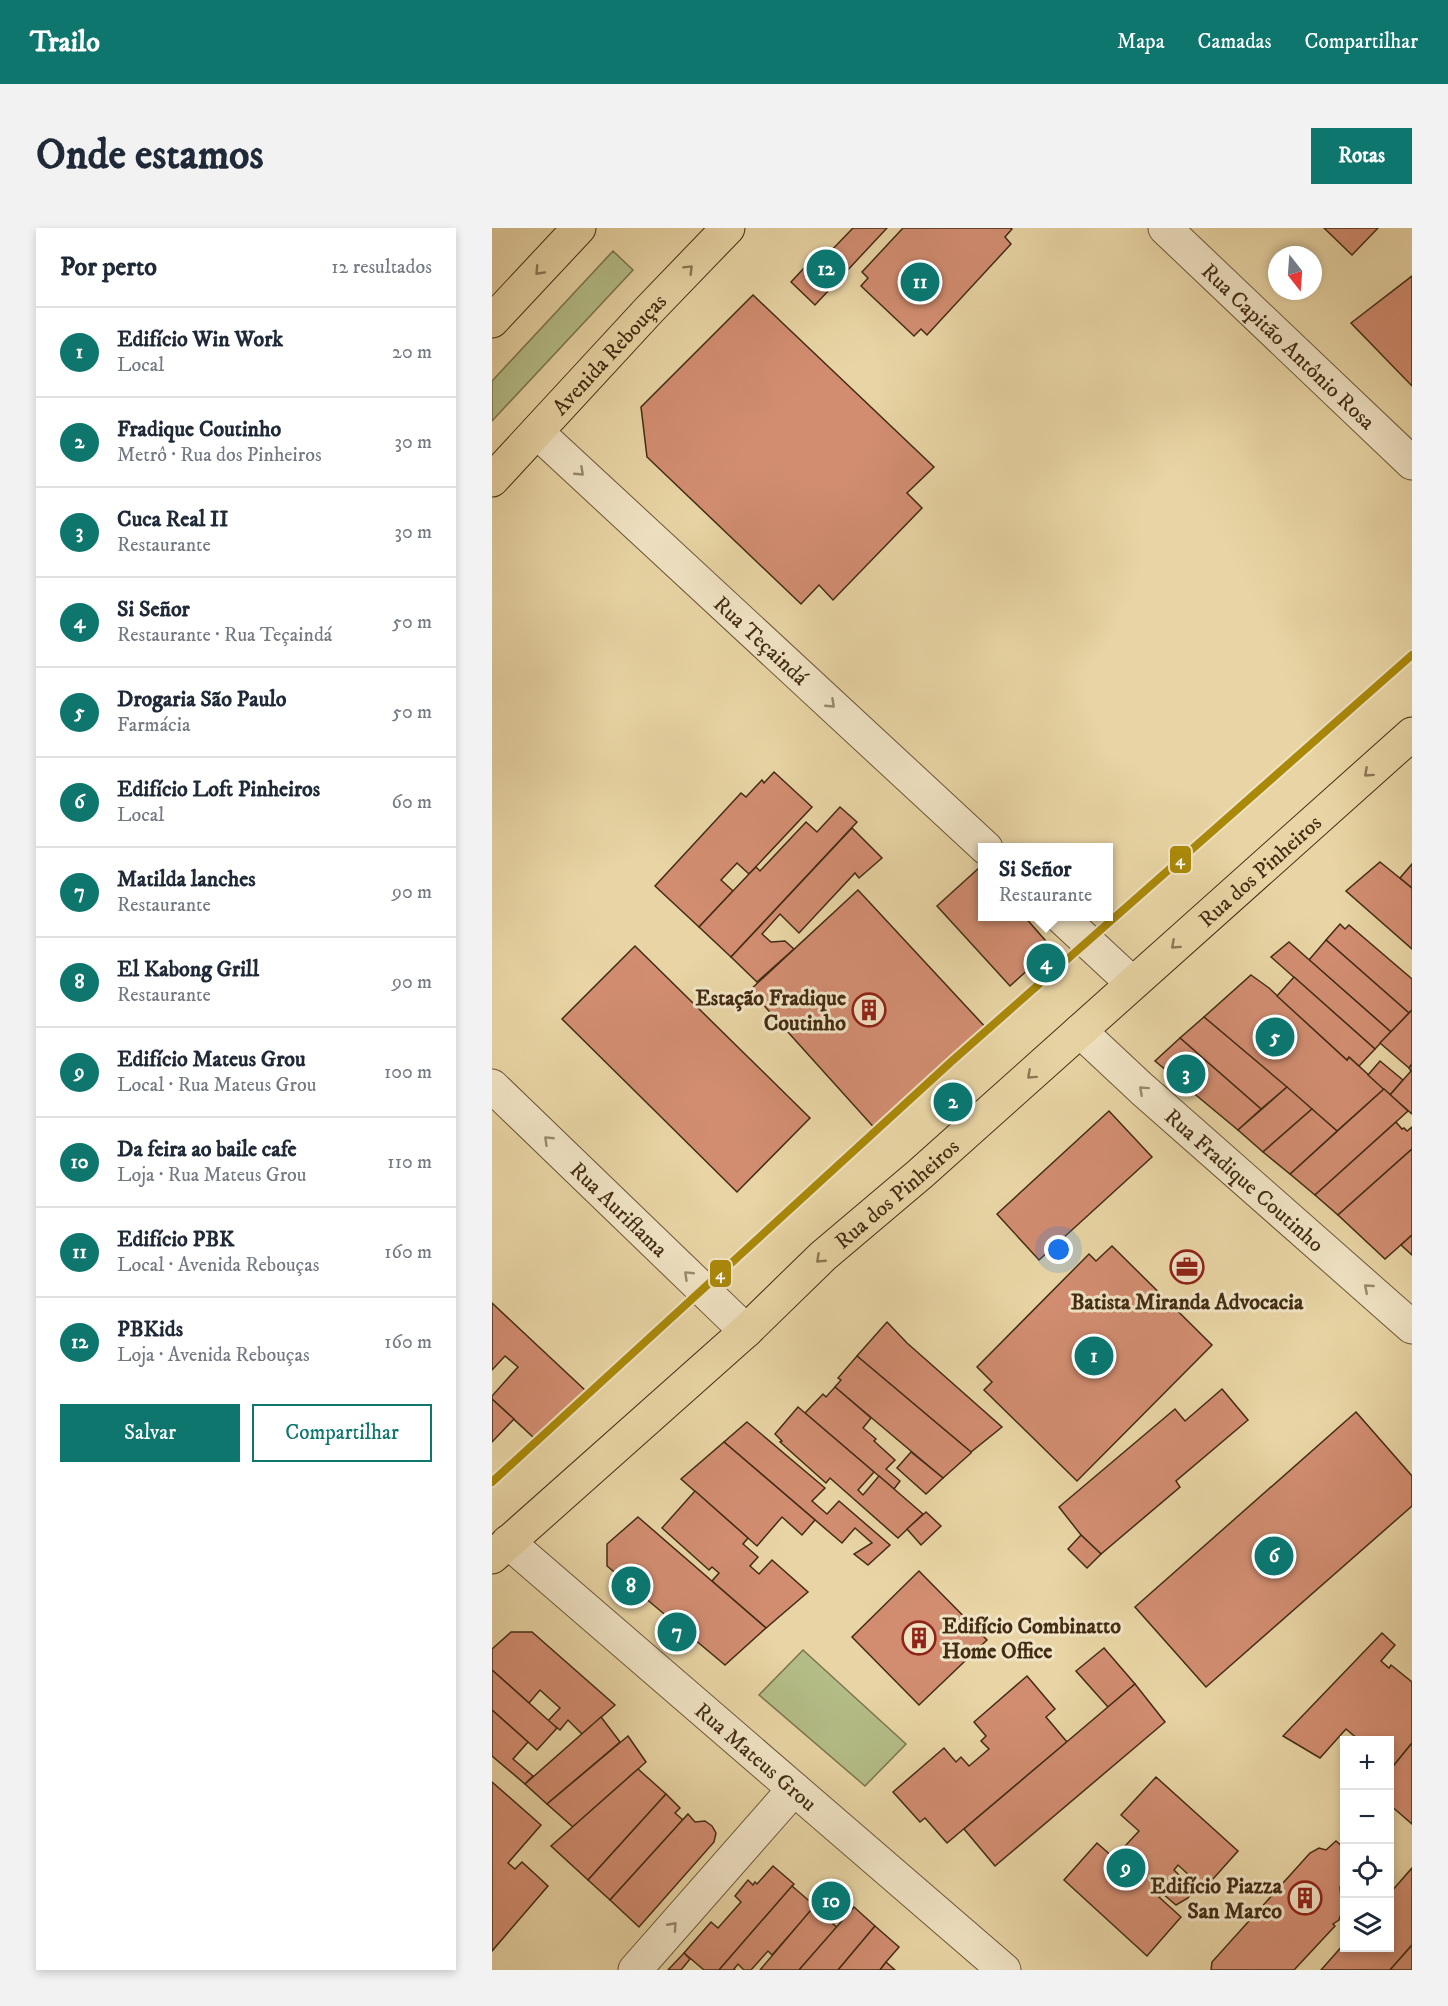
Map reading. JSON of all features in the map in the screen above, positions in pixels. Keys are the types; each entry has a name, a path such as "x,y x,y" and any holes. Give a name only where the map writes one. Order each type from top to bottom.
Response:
{"main road":[{"path":"492,321 579,228"},
{"name":"Avenida Rebouças","path":"492,480 649,309 728,228"},
{"name":"Rua dos Pinheiros","path":"500,1550 746,1330 823,1256 920,1174 1412,734"}],"street":[{"name":"Rua Capitão Antônio Rosa","path":"1165,228 1412,463"},
{"name":"Rua Teçaindá","path":"537,432 981,843"},
{"path":"1065,921 1132,983"},
{"name":"Rua Fradique Coutinho","path":"1080,1031 1142,1089 1412,1327"},
{"name":"Rua Auriflama","path":"492,1086 746,1330"},
{"name":"Rua Mateus Grou","path":"500,1550 794,1789 1004,1970"},
{"path":"634,1970 794,1789"}],"green space":[{"path":"613,251 633,270 492,421 492,381"},
{"path":"803,1650 906,1744 865,1786 759,1695"}],"building":[{"path":"853,228 887,228 815,305 791,282 820,251 826,256"},
{"path":"903,228 1012,229 1005,237 1011,244 927,335 921,329 914,336 861,286 868,278 862,272"},
{"path":"1324,228 1378,228 1352,255"},
{"path":"1412,276 1412,386 1351,323"},
{"path":"753,295 934,467 907,493 922,508 833,600 819,585 801,604 647,457 641,407"},
{"path":"774,772 812,807 749,874 737,863 721,880 733,891 699,927 655,886 741,793 746,797 762,780 764,783"},
{"path":"840,807 857,822 731,957 699,927 756,867 760,871 806,822 817,832"},
{"path":"852,828 882,858 859,878 855,873 799,933 780,914 762,934 771,942 785,941 794,949 757,982 731,957"},
{"path":"1380,862 1412,888 1412,949 1346,891"},
{"path":"1412,864 1412,888 1400,878"},
{"path":"978,869 978,921 1028,921 1052,948 1010,986 937,906"},
{"name":"Estação Fradique Coutinho","path":"858,890 988,1030 878,1132 750,990"},
{"path":"1340,924 1345,929 1349,925 1412,979 1412,1010 1409,1013 1326,940"},
{"path":"1326,940 1409,1013 1391,1032 1309,960"},
{"path":"1289,942 1391,1032 1375,1049 1271,957"},
{"path":"635,946 810,1118 737,1192 562,1019"},
{"path":"1251,975 1269,988 1347,1060 1349,1057 1384,1089 1337,1131 1204,1017"},
{"path":"1294,977 1375,1049 1359,1066 1349,1057 1347,1060 1277,996"},
{"path":"1412,1010 1412,1064 1409,1068 1380,1043"},
{"path":"1204,1017 1287,1087 1261,1109 1180,1038"},
{"path":"1180,1038 1261,1109 1238,1130 1155,1061"},
{"path":"1380,1061 1403,1080 1390,1095 1368,1075"},
{"path":"1412,1064 1412,1114 1390,1095 1411,1071 1409,1068"},
{"path":"1287,1087 1312,1109 1263,1152 1238,1130"},
{"path":"1384,1089 1408,1111 1315,1195 1290,1174"},
{"path":"1312,1109 1337,1131 1290,1174 1263,1152"},
{"path":"1109,1111 1152,1157 1039,1260 997,1214"},
{"path":"1396,1122 1407,1131 1412,1127 1412,1149 1338,1215 1315,1195"},
{"path":"1412,1149 1412,1235 1385,1259 1338,1215"},
{"path":"1412,1235 1412,1255 1401,1245"},
{"path":"1112,1246 1212,1345 1077,1481 984,1390 992,1382 977,1367 1089,1254 1096,1261"},
{"path":"492,1303 586,1391 534,1438 492,1399 492,1396 518,1367 505,1356 492,1370"},
{"path":"887,1322 907,1343 1002,1427 971,1452 857,1356"},
{"path":"857,1356 971,1453 943,1478 835,1387 841,1380 838,1378"},
{"path":"835,1387 871,1418 863,1428 895,1460 886,1469 900,1481 894,1489 805,1413 823,1394 826,1397"},
{"path":"1222,1389 1248,1420 1176,1481 1180,1487 1101,1554 1081,1535 1059,1507 1175,1409 1185,1421"},
{"path":"492,1399 514,1419 492,1442"},
{"path":"798,1407 874,1472 858,1490 863,1495 879,1476 923,1514 898,1538 830,1478 826,1483 780,1442 782,1441 775,1434"},
{"path":"1356,1412 1412,1476 1412,1506 1206,1687 1135,1607"},
{"path":"747,1422 825,1488 812,1501 827,1514 839,1501 890,1545 868,1565 854,1554 872,1543 855,1528 842,1543 724,1442"},
{"path":"724,1442 815,1520 802,1535 782,1517 757,1546 681,1479"},
{"path":"911,1452 943,1478 926,1494 897,1468"},
{"path":"695,1491 748,1538 743,1544 758,1557 750,1566 759,1574 772,1560 808,1592 766,1628 712,1581 719,1573 712,1567 709,1570 662,1528"},
{"path":"926,1512 941,1526 921,1545 907,1529"},
{"path":"638,1517 766,1628 725,1665 607,1566 607,1544"},
{"path":"1081,1535 1101,1554 1087,1568 1068,1549"},
{"name":"Edifício Combinatto Home Office","path":"919,1571 987,1640 919,1705 852,1637"},
{"path":"511,1632 532,1632 615,1705 582,1734 568,1720 560,1730 548,1721 560,1708 540,1690 529,1703 492,1670 492,1649"},
{"path":"1382,1633 1395,1645 1381,1661 1389,1668 1391,1665 1412,1682 1412,1743 1394,1765 1394,1736 1354,1736 1346,1729 1320,1758 1283,1736"},
{"path":"1104,1648 1135,1684 1108,1707 1076,1671"},
{"path":"492,1670 557,1728 537,1750 492,1710"},
{"path":"1027,1676 1055,1709 1046,1717 1067,1742 947,1843 925,1818 920,1822 893,1792 944,1748 956,1762 961,1757 969,1766 989,1749 981,1741 986,1736 974,1722"},
{"path":"1135,1684 1165,1722 995,1866 964,1829"},
{"path":"492,1710 528,1742 513,1759 533,1776 525,1784 492,1756"},
{"path":"601,1717 620,1742 547,1804 525,1784"},
{"path":"628,1736 646,1762 573,1827 547,1804"},
{"path":"1412,1743 1412,1824 1394,1808 1394,1765"},
{"path":"638,1769 666,1794 588,1880 551,1846"},
{"path":"1156,1777 1238,1851 1204,1889 1178,1865 1174,1870 1192,1890 1188,1898 1176,1905 1163,1894 1159,1897 1181,1917 1147,1956 1064,1880 1097,1843 1114,1858 1139,1831 1121,1815"},
{"path":"492,1782 541,1825 508,1863 515,1869 522,1862 548,1886 492,1951"},
{"path":"666,1794 680,1808 675,1813 683,1820 610,1900 588,1880"},
{"path":"688,1814 695,1822 705,1821 712,1826 716,1833 714,1842 639,1927 610,1900"},
{"name":"Edifício Piazza San Marco","path":"1336,1841 1340,1844 1340,1917 1333,1924 1335,1926 1294,1970 1211,1970 1212,1962 1310,1853 1319,1848 1326,1850"},
{"path":"773,1866 794,1884 719,1970 704,1970 684,1953 711,1922 718,1928 741,1902 735,1896 748,1880 753,1885 755,1882 757,1884"},
{"path":"1412,1868 1412,1945 1390,1970 1321,1970 1340,1949 1340,1952 1394,1952 1394,1888"},
{"path":"792,1886 815,1906 772,1955 768,1951 751,1970 744,1970 738,1964 735,1970 719,1970"},
{"path":"816,1904 836,1922 833,1924 837,1927 799,1970 760,1970"},
{"path":"854,1907 875,1926 838,1970 799,1970"},
{"path":"875,1926 899,1947 880,1970 838,1970"},
{"path":"1412,1945 1412,1970 1390,1970"},
{"path":"684,1953 690,1959 681,1970 668,1970"},
{"path":"886,1962 895,1970 880,1970"}],"transit line":[{"name":"4","path":"1113,919 1412,655"},
{"name":"4","path":"492,1482 952,1061 1111,921"}],"place":[{"name":"PBKids","path":"826,269"},
{"name":"Edifício PBK","path":"920,282"},
{"name":"Si Señor","path":"1046,963"},
{"name":"Estação Fradique Coutinho","path":"869,1010"},
{"name":"Drogaria São Paulo","path":"1275,1037"},
{"name":"Cuca Real II","path":"1186,1074"},
{"name":"Fradique Coutinho","path":"953,1102"},
{"name":"Batista Miranda Advocacia","path":"1187,1267"},
{"name":"Edifício Win Work","path":"1094,1356"},
{"name":"Edifício Loft Pinheiros","path":"1274,1556"},
{"name":"El Kabong Grill","path":"631,1586"},
{"name":"Matilda lanches","path":"677,1632"},
{"name":"Edifício Combinatto Home Office","path":"919,1638"},
{"name":"Edifício Mateus Grou","path":"1126,1868"},
{"name":"Edifício Piazza San Marco","path":"1305,1898"},
{"name":"Da feira ao baile cafe","path":"831,1901"}]}
